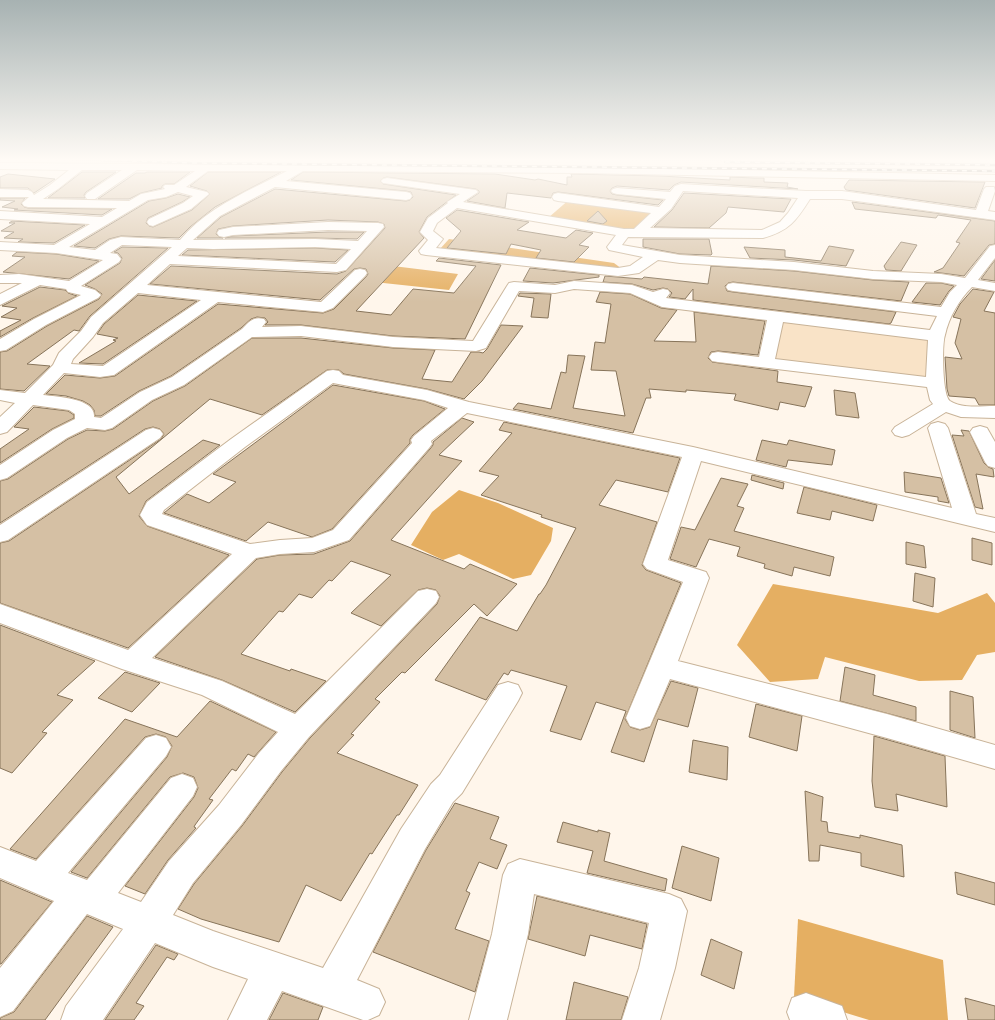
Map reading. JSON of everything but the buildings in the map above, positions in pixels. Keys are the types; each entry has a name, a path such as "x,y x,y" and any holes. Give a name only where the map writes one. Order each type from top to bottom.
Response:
{"street":[{"path":"14,210 18,207"},
{"path":"56,250 103,221 130,207"},
{"path":"153,222 186,207"},
{"path":"0,428 28,398 61,368 65,357 87,334 96,320 136,288 167,260 192,233 216,213 228,207"},
{"path":"451,207 432,221 426,232 436,239 426,250 618,272 634,270 656,255"},
{"path":"469,207 630,234 650,232 763,234 778,230 789,222 799,207"},
{"path":"532,218 546,207"},
{"path":"628,207 660,211"},
{"path":"666,207 614,247 680,258 794,266 872,275 941,278 995,287"},
{"path":"924,207 995,216"},
{"path":"964,225 977,214 981,207"},
{"path":"0,215 103,221"},
{"path":"167,260 333,268 341,267 378,227 328,226 233,231 222,233 192,233"},
{"path":"4,247 35,231"},
{"path":"97,255 115,242 121,241 183,244 316,243 362,245"},
{"path":"0,330 72,287 114,259 97,255 56,250 4,247"},
{"path":"995,249 969,282 955,295 946,312 936,336 935,383 939,400 944,405 961,411 995,412"},
{"path":"136,288 276,303 327,306 360,273"},
{"path":"0,279 19,278 38,280 72,287 93,295 40,322 0,346"},
{"path":"0,300 38,280"},
{"path":"248,332 301,331 393,342 476,346 480,344 514,286 555,289 574,285 632,290 658,295 662,302 936,336"},
{"path":"733,287 946,312"},
{"path":"61,368 100,372 108,371 215,297"},
{"path":"0,474 60,434 84,422 105,424 146,396 178,381 248,332 276,303"},
{"path":"766,363 776,316"},
{"path":"718,357 935,383"},
{"path":"465,407 456,411 421,440 422,444 341,534 333,540 314,545 280,546 249,552 155,520 152,515 155,506 238,443 333,375 337,379 427,395 465,407 693,453 995,525"},
{"path":"0,395 74,405 85,412 84,422"},
{"path":"902,431 944,405"},
{"path":"938,428 966,518"},
{"path":"980,432 995,462"},
{"path":"0,535 153,434"},
{"path":"640,718 697,578 655,564 693,453"},
{"path":"132,662 249,552"},
{"path":"80,1020 129,952 182,872 230,816 270,762 299,728 427,597"},
{"path":"0,613 132,662 212,688 299,728"},
{"path":"662,666 879,724 995,757"},
{"path":"331,990 413,839 442,793 451,784 508,693"},
{"path":"42,879 156,747"},
{"path":"0,998 182,788"},
{"path":"0,862 213,949 366,1002"},
{"path":"488,1020 510,934 520,875 669,910 657,968 642,1020"},
{"path":"247,1020 273,969"}],"shaded area":[{"path":"561,207 627,207 655,211 632,232 548,218"},
{"path":"449,239 614,263 622,269 439,250"},
{"path":"393,266 458,274 449,290 374,282"},
{"path":"776,316 932,337 932,382 766,363"},
{"path":"459,490 498,503 553,528 551,541 531,575 513,579 459,554 443,560 411,545 432,512"},
{"path":"773,584 938,613 987,593 995,603 995,652 977,655 962,680 919,681 825,657 818,679 770,682 737,645"},
{"path":"798,919 943,960 948,1020 869,1020 794,997"}]}
